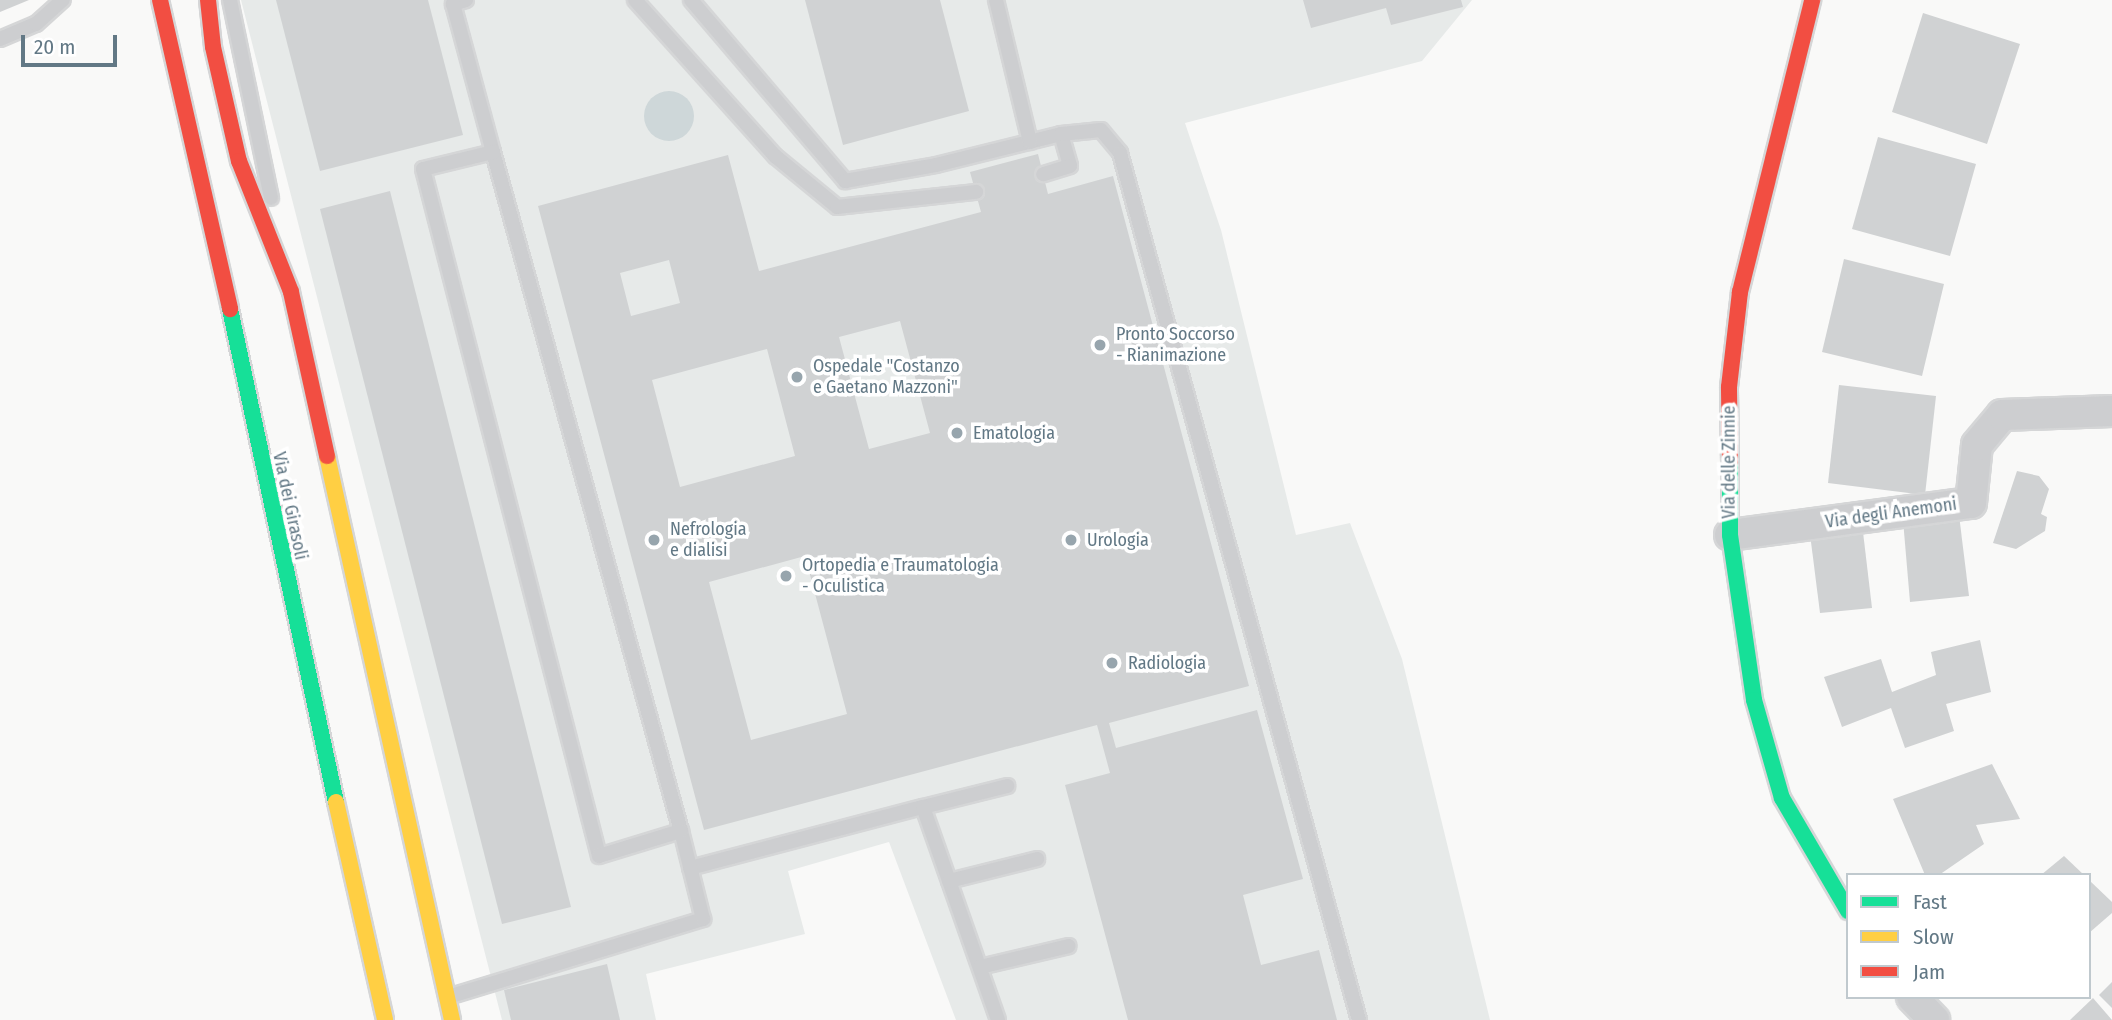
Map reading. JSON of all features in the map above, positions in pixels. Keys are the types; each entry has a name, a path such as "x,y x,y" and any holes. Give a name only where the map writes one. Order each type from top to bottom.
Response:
{"main road":[{"name":"Via dei Girasoli","path":"160,0 202,171 264,480 385,1020"},
{"path":"208,0 213,47 239,161 291,292 452,1020"},
{"name":"Via delle Zinnie","path":"1812,0 1740,292 1729,387 1730,535 1754,700 1782,798 1846,908"}],"street":[{"name":"Via degli Anemoni","path":"1730,535 1971,503 1977,446 2002,415 2112,411"},
{"path":"1914,999 1934,1020"}],"lane":[{"path":"0,39 36,24 63,0"},
{"path":"230,0 291,292"},
{"path":"447,997 703,919 453,4 466,0"},
{"path":"635,0 775,156 837,207 976,192"},
{"path":"691,0 845,181"},
{"path":"996,0 1030,142"},
{"path":"845,181 1061,134 1101,130 1121,153 1359,1020"},
{"path":"1043,174 1070,166 1061,134"},
{"path":"493,152 423,169 598,856 681,831"},
{"path":"837,207 845,181"},
{"path":"690,868 1007,786"},
{"path":"923,807 998,1020"},
{"path":"949,881 1037,859"},
{"path":"979,967 1069,946"}],"shaded area":[{"name":"Ospedale \"Costanzo e Gaetano Mazzoni\"","path":"241,0 1472,0 1422,61 1185,123 1221,230 1296,535 1350,523 1402,659 1490,1020 956,1020 889,842 788,871 805,934 646,974 656,1020 502,1020"},
{"path":"669,91 686,99 694,116 686,133 669,141 652,133 644,116 652,99"}],"building":[{"path":"0,0 29,0 0,12"},
{"path":"276,0 428,0 463,135 320,171"},
{"path":"805,0 940,0 969,111 843,145"},
{"path":"1303,0 1461,0 1463,7 1391,25 1386,8 1311,28"},
{"path":"1923,13 2020,44 1987,144 1892,112"},
{"path":"1878,137 1976,164 1950,256 1852,229"},
{"path":"1038,154 1048,194 1113,176 1249,686 1109,723 1116,748 1257,710 1303,879 1243,895 1261,965 1319,950 1337,1020 1128,1020 1065,785 1110,773 1097,725 704,830 538,206 728,155 759,271 981,212 970,172","holes":["669,260 680,303 631,316 620,273","900,321 930,433 869,449 839,337","767,349 795,456 680,487 652,380","805,556 847,714 751,740 709,582"]},
{"path":"390,191 571,907 502,924 320,209"},
{"path":"1844,259 1944,284 1922,376 1822,352"},
{"path":"1839,385 1936,396 1925,495 1828,483"},
{"path":"2017,471 2039,476 2049,489 2041,514 2047,517 2045,531 2016,549 1993,543"},
{"path":"1959,515 1969,596 1910,602 1903,520"},
{"path":"1863,532 1872,608 1820,613 1810,534"},
{"path":"1980,640 1991,692 1946,704 1954,731 1905,748 1891,708 1842,727 1824,677 1881,659 1892,692 1936,675 1931,652"},
{"path":"1992,764 2020,819 1976,825 1984,844 1942,873 1924,873 1893,799"},
{"path":"2064,856 2082,873 2043,873"},
{"path":"2091,882 2112,902 2112,913 2091,931"},
{"path":"607,964 620,1020 511,1020 504,990"},
{"path":"2112,982 2112,1008 2099,995"},
{"path":"2093,998 2112,1020 2070,1020"}],"traffic: fast":[{"path":"230,309 336,802"},
{"path":"1730,462 1730,535 1754,700 1782,798 1846,908"}],"traffic: slow":[{"path":"327,456 452,1020"},
{"path":"336,802 385,1020"}],"traffic: jam":[{"path":"160,0 230,309"},
{"path":"208,0 213,47 239,161 291,292 327,456"},
{"path":"1730,462 1729,387 1740,292 1812,0"}],"place":[{"name":"Pronto Soccorso - Rianimazione","path":"1100,345"},
{"name":"Ospedale \"Costanzo e Gaetano Mazzoni\"","path":"797,377"},
{"name":"Ematologia","path":"957,433"},
{"name":"Nefrologia e dialisi","path":"654,540"},
{"name":"Urologia","path":"1071,540"},
{"name":"Ortopedia e Traumatologia - Oculistica","path":"786,576"},
{"name":"Radiologia","path":"1112,663"}]}
